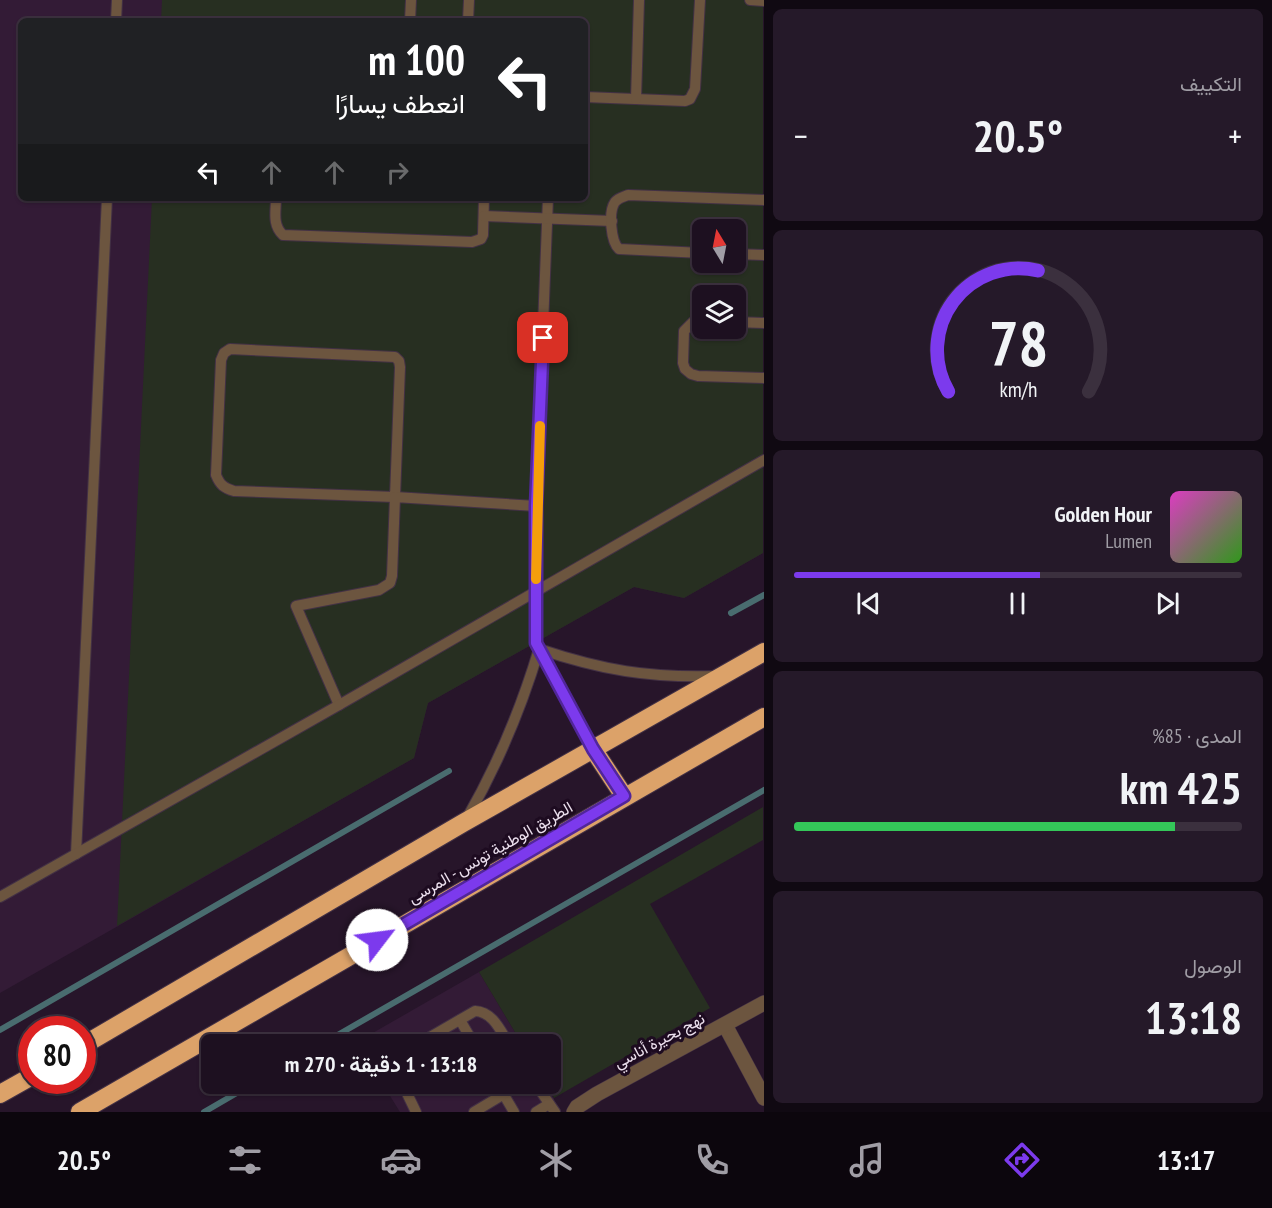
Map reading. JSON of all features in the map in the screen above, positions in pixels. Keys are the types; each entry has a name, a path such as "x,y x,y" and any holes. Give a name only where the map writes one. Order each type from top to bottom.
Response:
{"highway":[{"path":"96,1038 464,823 764,652"},
{"name":"الطريق الوطنية تونس - المرسى","path":"80,1112 764,717"},
{"path":"593,749 624,796"},
{"path":"0,1094 18,1084"}],"street":[{"name":"نهج بحيرة أناسي","path":"574,1112 577,1107 597,1094 764,1003"},
{"path":"725,1025 764,1098"}],"lane":[{"path":"116,18 117,0"},
{"path":"410,18 411,0"},
{"path":"468,18 469,0"},
{"path":"636,99 639,0"},
{"path":"588,97 685,101 694,94 700,0"},
{"path":"750,0 764,1"},
{"path":"692,253 619,249 612,238 613,206 616,200 628,195 764,200"},
{"path":"76,854 107,201"},
{"path":"276,201 275,224 283,235 472,242 483,235 484,201"},
{"path":"548,201 536,506 536,643 593,749"},
{"path":"484,216 612,221"},
{"path":"746,254 764,255"},
{"path":"746,322 764,323"},
{"path":"692,323 684,331 683,363 685,369 691,374 764,378"},
{"path":"339,705 296,606 379,590 390,583 392,576 395,497 400,367 399,361 394,357 230,349 224,353 221,360 216,475 219,483 225,489 234,491 395,497 536,506"},
{"path":"0,897 764,460"},
{"path":"538,649 583,663 628,673 674,677 721,676"},
{"path":"464,823 488,782 508,739 525,694 538,649"},
{"path":"435,1034 476,1011 484,1012 492,1017 503,1034"},
{"path":"460,1020 468,1034"},
{"path":"407,1094 416,1112"},
{"path":"474,1112 504,1094 514,1112"},
{"path":"536,1112 552,1108 542,1094"}],"shaded area":[{"path":"0,0 763,0 763,553 684,598 634,587 428,703 414,758 0,993"},
{"path":"479,972 516,1034 371,1034"},
{"path":"389,1094 552,1094 555,1112 400,1112"}],"green space":[{"path":"162,0 763,0 763,553 684,598 634,587 428,703 414,758 117,926 152,201 588,201 588,18 161,18"},
{"path":"763,807 763,840 650,904 710,1008 561,1094 561,1034 516,1034 479,972"}],"waterway":[{"path":"731,613 764,595"},
{"path":"0,1030 449,771"},
{"path":"339,1034 764,790"},
{"path":"204,1112 235,1094"}],"slow traffic":[{"path":"536,579 536,506 540,426"}],"route":[{"path":"377,940 624,796 593,749 536,643 536,506 543,338"}]}
